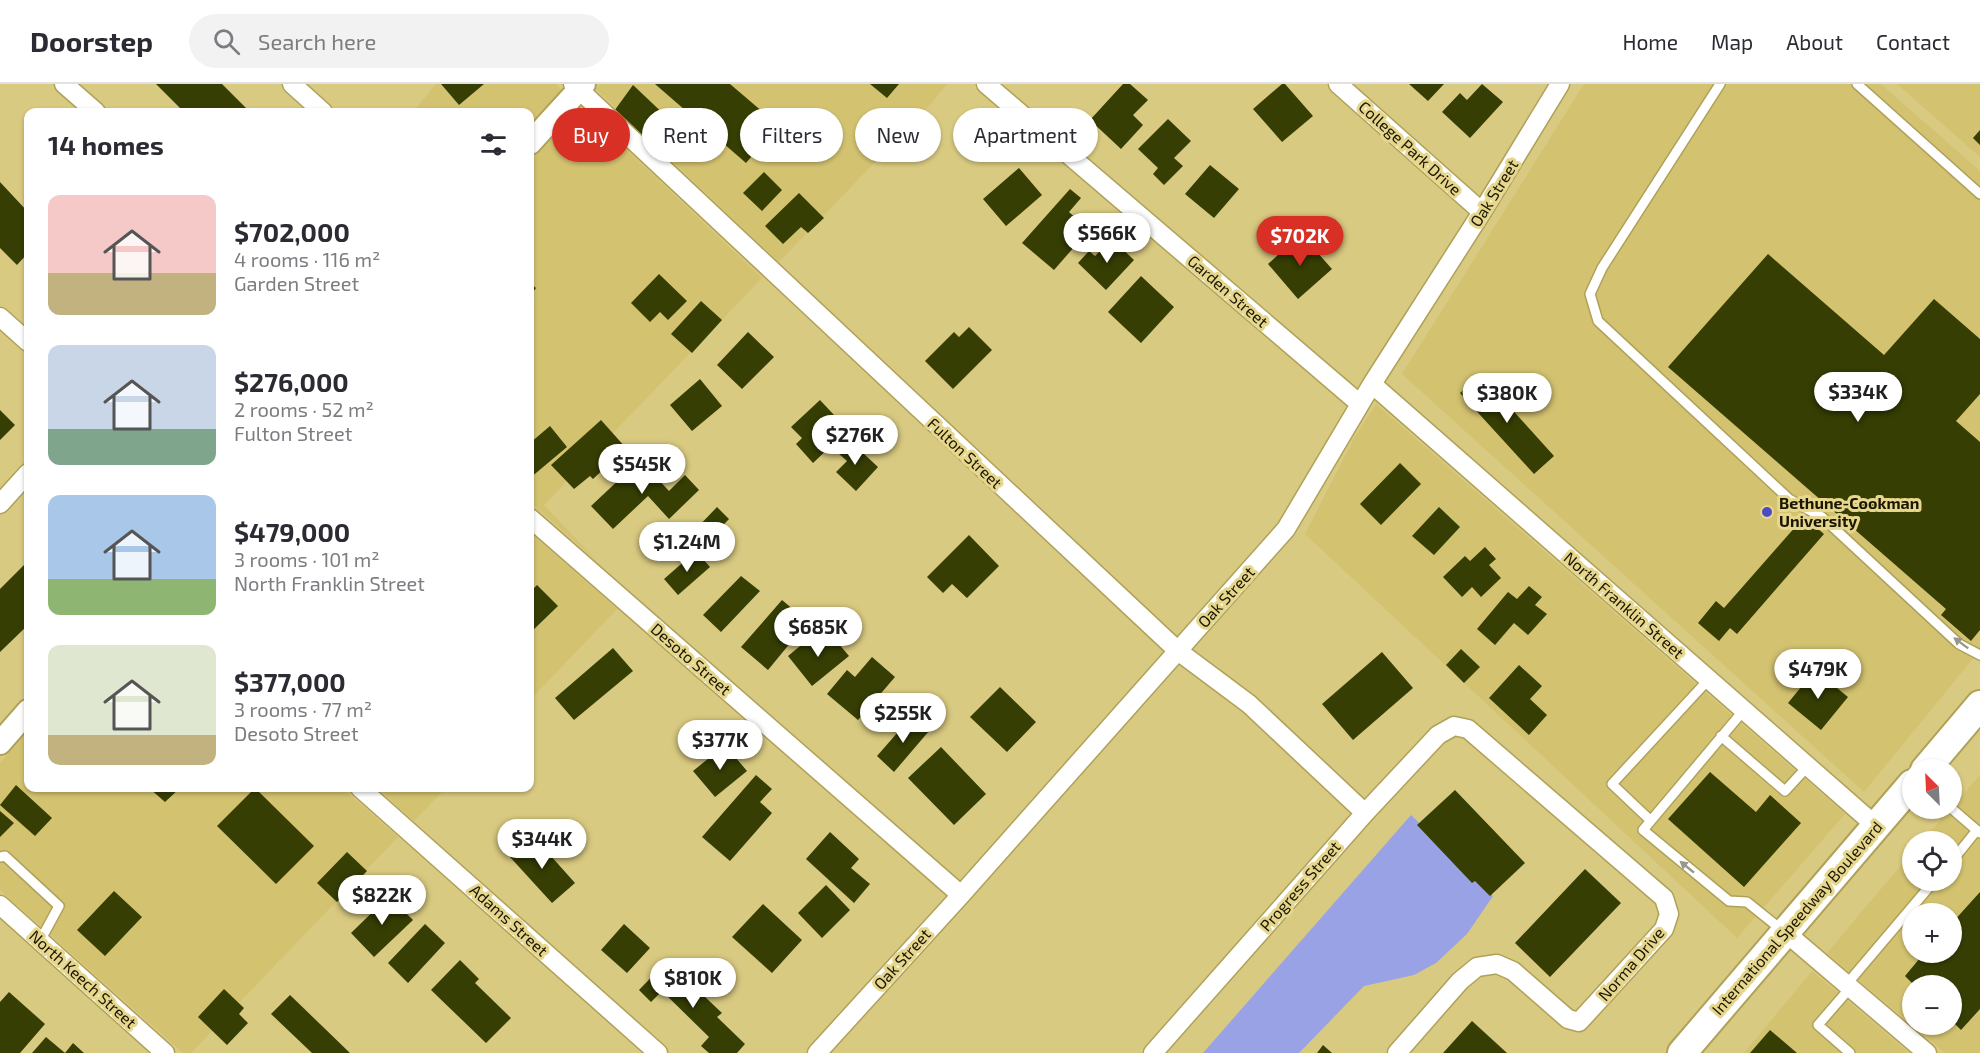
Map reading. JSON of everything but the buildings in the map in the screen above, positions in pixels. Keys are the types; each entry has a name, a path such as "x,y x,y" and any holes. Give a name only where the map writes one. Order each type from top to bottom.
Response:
{"main road":[{"path":"1934,759 1980,705"},
{"name":"International Speedway Boulevard","path":"1682,1053 1902,796"}],"street":[{"path":"64,84 91,108"},
{"path":"292,84 319,108"},
{"name":"Garden Street","path":"987,84 1360,404"},
{"name":"College Park Drive","path":"1338,84 1482,212"},
{"name":"Oak Street","path":"817,1053 961,895 1286,529 1372,384 1482,212 1560,84"},
{"path":"534,138 579,86"},
{"name":"Fulton Street","path":"579,86 1178,651 1249,704 1365,813"},
{"path":"0,317 24,338"},
{"name":"North Franklin Street","path":"1372,384 1876,826"},
{"path":"0,504 24,477"},
{"name":"Desoto Street","path":"534,521 961,895"},
{"path":"0,743 24,716"},
{"name":"Progress Street","path":"1153,1053 1365,813 1438,735 1454,726"},
{"name":"Norma Drive","path":"1397,1053 1460,981 1477,967 1497,964 1513,971 1568,1020 1580,1022 1664,929 1669,914 1664,898 1468,729 1454,726"},
{"name":"Adams Street","path":"364,792 658,1053"},
{"name":"North Keech Street","path":"0,905 165,1053"},
{"path":"1785,932 1927,1053"}],"lane":[{"path":"1720,84 1602,268 1590,294 1598,321 1789,499 1822,517 1959,644 1980,655"},
{"path":"1857,84 1980,194"},
{"path":"1650,820 1612,784 1709,680"},
{"path":"1744,710 1644,827 1644,832 1729,901 1747,902 1785,932"},
{"path":"1721,736 1785,791 1808,766"},
{"path":"1962,817 1979,832 1962,850"},
{"path":"0,857 5,856 59,906 40,941"},
{"path":"1850,1053 1818,1025 1926,891"}],"shaded area":[{"path":"436,84 556,84 562,90 534,120 534,108 416,108"},
{"path":"600,84 947,84 927,108 855,108 855,162 875,162 779,262 673,162 728,162 728,108 642,108 642,132 630,121 630,108 616,108 596,89"},
{"name":"Bethune-Cookman University","path":"1584,84 1881,84 1980,171 1980,650 1864,792 1402,374"},
{"path":"1897,84 1980,84 1980,157"},
{"path":"552,138 552,162 630,162 630,153 762,278 544,505 596,560 534,506 534,158"},
{"path":"1376,404 1845,814 1737,938 1305,534 1353,440"},
{"path":"534,536 617,609 534,696"},
{"path":"24,735 24,792 347,792 398,837 191,1053 183,1053 0,890 0,763"},
{"path":"1980,775 1980,1053 1945,1053 1924,1035 1962,1035 1962,975 1902,975 1902,1017 1827,953 1902,864 1902,891 1962,891 1962,831 1931,831 1941,819 1962,819 1962,795"},
{"path":"381,792 442,792 414,821"},
{"path":"1812,971 1909,1053 1744,1053"}],"water":[{"path":"1411,815 1493,896 1467,934 1436,963 1414,975 1364,986 1299,1053 1203,1053"}],"place":[{"name":"Bethune-Cookman University","path":"1767,512"}]}
